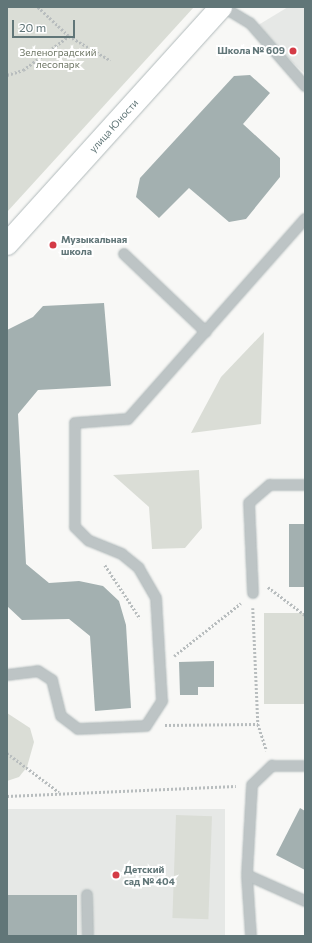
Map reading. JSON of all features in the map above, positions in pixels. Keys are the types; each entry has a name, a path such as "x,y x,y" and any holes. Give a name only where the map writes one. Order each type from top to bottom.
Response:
{"street":[{"name":"улица Юности","path":"7,244 222,7"}],"lane":[{"path":"222,7 250,23 305,86"},
{"path":"7,674 38,671 52,680 61,716 78,729 146,726 162,701 156,598 139,568 122,554 89,541 74,527 75,423 128,419 305,219"},
{"path":"124,254 206,332"},
{"path":"253,593 249,503 270,485 305,485"},
{"path":"251,936 247,875 252,785 272,766 305,766"},
{"path":"247,875 305,901"},
{"path":"87,895 88,936"}],"path":[{"path":"38,7 70,36 110,60"},
{"path":"7,75 23,70 70,36"},
{"path":"89,541 158,645"},
{"path":"252,575 305,615"},
{"path":"160,668 253,593"},
{"path":"253,593 258,724 272,766"},
{"path":"146,726 258,724"},
{"path":"7,753 60,793"},
{"path":"7,796 252,785"}],"shaded area":[{"name":"Школа № 609","path":"288,7 305,7 305,74 255,27"},
{"name":"Детский сад № 404","path":"7,809 225,809 225,936 7,936"}],"green space":[{"name":"Зеленоградский лесопарк","path":"7,7 194,7 7,212"},
{"path":"264,332 261,424 191,433 221,377"},
{"path":"199,470 202,528 185,548 152,549 149,507 113,475"},
{"path":"264,613 305,613 305,704 264,704"},
{"path":"7,713 30,728 34,742 27,767 19,777 7,781"},
{"path":"176,815 212,816 208,919 172,918"}],"building":[{"path":"250,75 270,93 243,124 280,158 280,177 246,219 229,222 189,188 159,218 136,197 140,178 234,76"},
{"path":"104,303 111,386 38,390 18,414 26,564 49,583 79,581 103,586 119,601 126,625 131,708 95,711 90,636 69,619 22,620 7,606 7,330 33,317 43,306"},
{"path":"289,524 305,524 305,587 289,587"},
{"path":"214,661 214,687 198,687 198,695 180,695 179,662"},
{"path":"300,808 305,811 305,870 276,855"},
{"path":"7,895 77,895 77,936 7,936"}],"place":[{"name":"Школа № 609","path":"293,51"},
{"name":"Музыкальная школа","path":"53,245"},
{"name":"Детский сад № 404","path":"116,875"}]}
